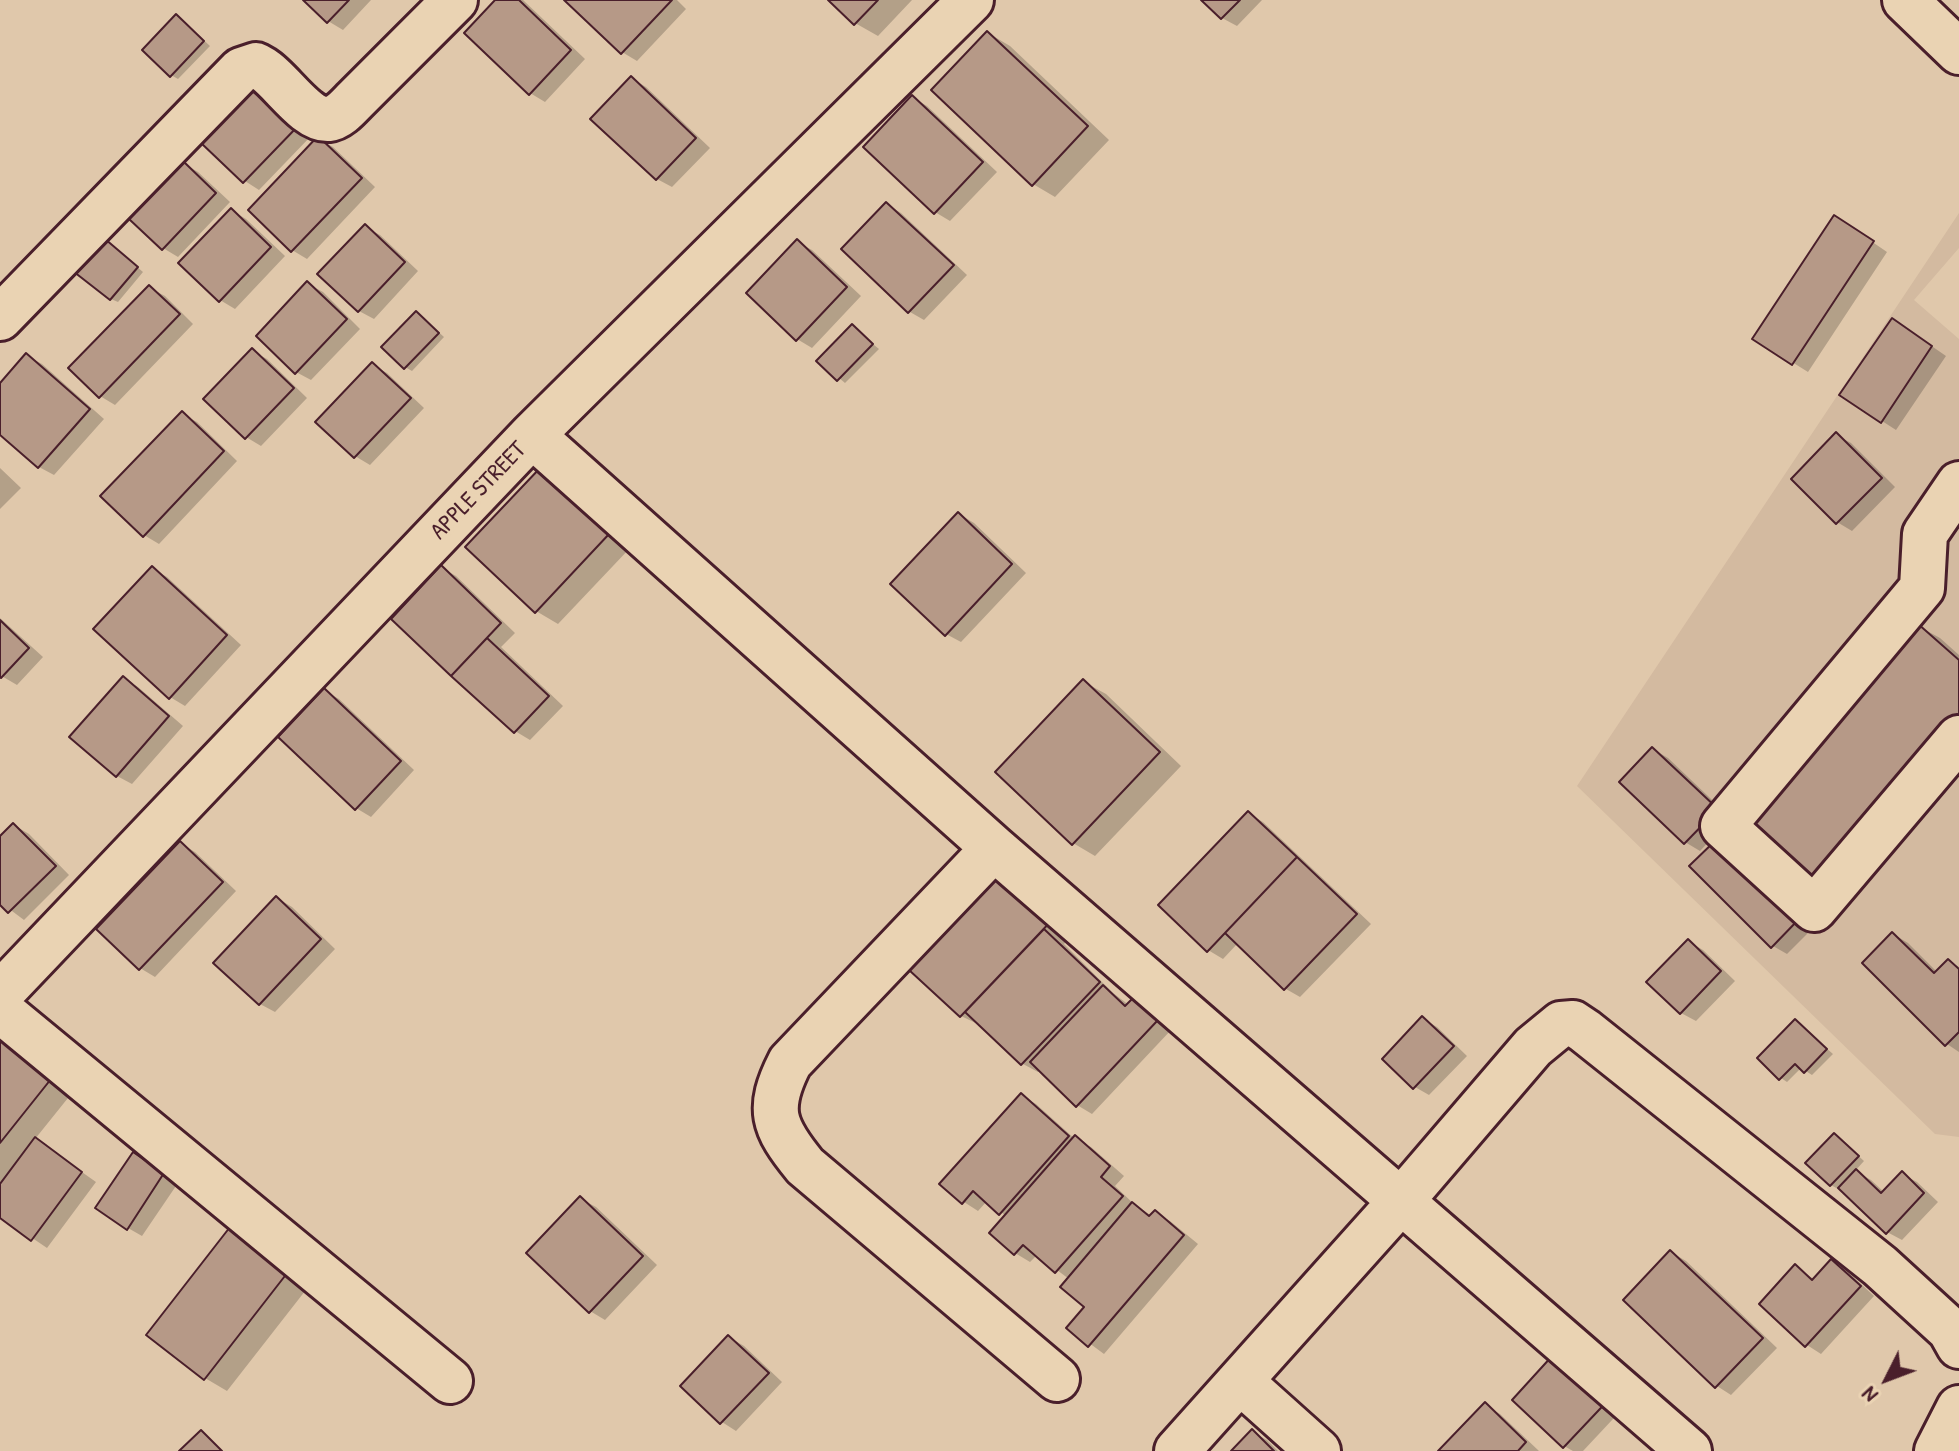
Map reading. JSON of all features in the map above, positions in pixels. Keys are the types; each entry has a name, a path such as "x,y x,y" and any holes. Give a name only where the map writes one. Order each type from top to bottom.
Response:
{"street":[{"path":"0,318 241,70 256,65 315,116 330,119 355,100 455,0"},
{"name":"APPLE STREET","path":"0,994 532,435 971,0"},
{"path":"1905,0 1959,52"},
{"path":"532,435 994,848 1689,1451"},
{"path":"1959,484 1925,534 1922,588 1723,826 1814,909 1959,738"},
{"path":"994,848 790,1062 778,1086 775,1114 784,1140 805,1166 1057,1379"},
{"path":"0,1010 450,1381"},
{"path":"1177,1451 1401,1201 1533,1047 1561,1024 1573,1023 1880,1266 1950,1330 1959,1346"},
{"path":"1241,1382 1318,1451"},
{"path":"1937,1451 1959,1408"}],"shaded area":[{"path":"1959,213 1959,248 1914,300 1959,339 1959,1137 1935,1134 1577,786"}],"building":[{"path":"303,0 349,0 327,23"},
{"path":"495,0 519,0 571,50 529,95 464,33"},
{"path":"564,0 672,0 621,54"},
{"path":"828,0 878,0 854,25"},
{"path":"1201,0 1240,0 1221,19"},
{"path":"176,14 204,41 170,77 142,50"},
{"path":"987,31 1088,126 1032,186 931,90"},
{"path":"631,76 696,138 656,180 590,119"},
{"path":"254,85 298,126 243,183 200,142"},
{"path":"912,95 983,162 934,214 863,147"},
{"path":"318,136 362,178 291,252 248,210"},
{"path":"183,161 216,193 162,250 129,219"},
{"path":"886,202 954,265 908,313 841,249"},
{"path":"231,208 271,247 219,302 178,263"},
{"path":"1834,215 1874,241 1792,365 1752,339"},
{"path":"365,224 405,262 358,312 317,274"},
{"path":"98,233 138,267 110,300 69,268"},
{"path":"797,239 847,287 796,341 746,293"},
{"path":"307,281 347,319 295,374 256,336"},
{"path":"149,285 180,314 99,398 68,368"},
{"path":"416,311 439,333 404,369 381,347"},
{"path":"1892,318 1932,346 1881,423 1839,395"},
{"path":"852,324 873,344 837,381 816,361"},
{"path":"252,348 294,388 245,439 203,399"},
{"path":"26,353 90,409 38,468 0,435 0,383"},
{"path":"372,362 411,398 354,458 315,422"},
{"path":"182,411 224,451 143,537 100,496"},
{"path":"1836,432 1882,478 1836,524 1791,479"},
{"path":"541,467 610,533 535,613 465,547"},
{"path":"958,512 1012,564 945,636 890,584"},
{"path":"441,565 501,623 451,676 391,619"},
{"path":"152,566 227,635 169,699 93,629"},
{"path":"0,620 29,648 1,678 0,677"},
{"path":"1917,623 1959,660 1959,714 1811,883 1743,824"},
{"path":"487,638 549,696 514,733 451,676"},
{"path":"123,676 169,716 116,777 69,737"},
{"path":"1083,679 1160,752 1072,845 995,772"},
{"path":"324,688 401,761 355,810 278,737"},
{"path":"1652,747 1718,809 1684,844 1619,782"},
{"path":"1248,811 1297,857 1207,952 1158,905"},
{"path":"13,823 56,866 8,913 0,905 0,836"},
{"path":"1717,839 1799,919 1771,948 1689,866"},
{"path":"180,841 223,882 139,970 96,929"},
{"path":"1297,857 1357,914 1284,990 1225,933"},
{"path":"1005,869 1055,917 960,1017 909,970"},
{"path":"276,896 321,939 259,1005 213,963"},
{"path":"1044,929 1100,982 1021,1065 965,1012"},
{"path":"1892,932 1934,973 1948,959 1959,969 1959,1032 1945,1046 1862,963"},
{"path":"1688,939 1721,971 1680,1014 1646,982"},
{"path":"1103,985 1125,1006 1134,997 1158,1020 1076,1107 1030,1062"},
{"path":"1422,1016 1454,1046 1413,1089 1382,1059"},
{"path":"1795,1019 1827,1049 1804,1073 1795,1064 1779,1080 1757,1058"},
{"path":"0,1029 55,1074 0,1143"},
{"path":"1021,1093 1069,1136 999,1215 973,1191 962,1204 939,1184"},
{"path":"1834,1133 1859,1156 1830,1186 1805,1163"},
{"path":"1075,1135 1110,1166 1101,1177 1123,1196 1055,1273 1023,1245 1014,1255 989,1233"},
{"path":"35,1137 82,1172 31,1241 0,1218 0,1184"},
{"path":"133,1152 164,1173 127,1230 95,1208"},
{"path":"1856,1169 1881,1193 1902,1171 1924,1193 1886,1234 1838,1188"},
{"path":"580,1196 643,1256 589,1313 526,1253"},
{"path":"1132,1202 1149,1216 1155,1210 1184,1235 1088,1347 1066,1328 1084,1307 1060,1287"},
{"path":"237,1218 295,1263 204,1380 146,1335"},
{"path":"1670,1250 1763,1338 1715,1388 1623,1300"},
{"path":"1831,1259 1861,1286 1805,1347 1759,1304 1795,1264 1812,1280"},
{"path":"728,1335 769,1373 720,1424 680,1386"},
{"path":"1563,1344 1615,1393 1563,1448 1512,1400"},
{"path":"1485,1402 1526,1442 1518,1451 1438,1451"},
{"path":"1252,1429 1274,1451 1231,1451"},
{"path":"201,1430 222,1451 179,1451"}]}
